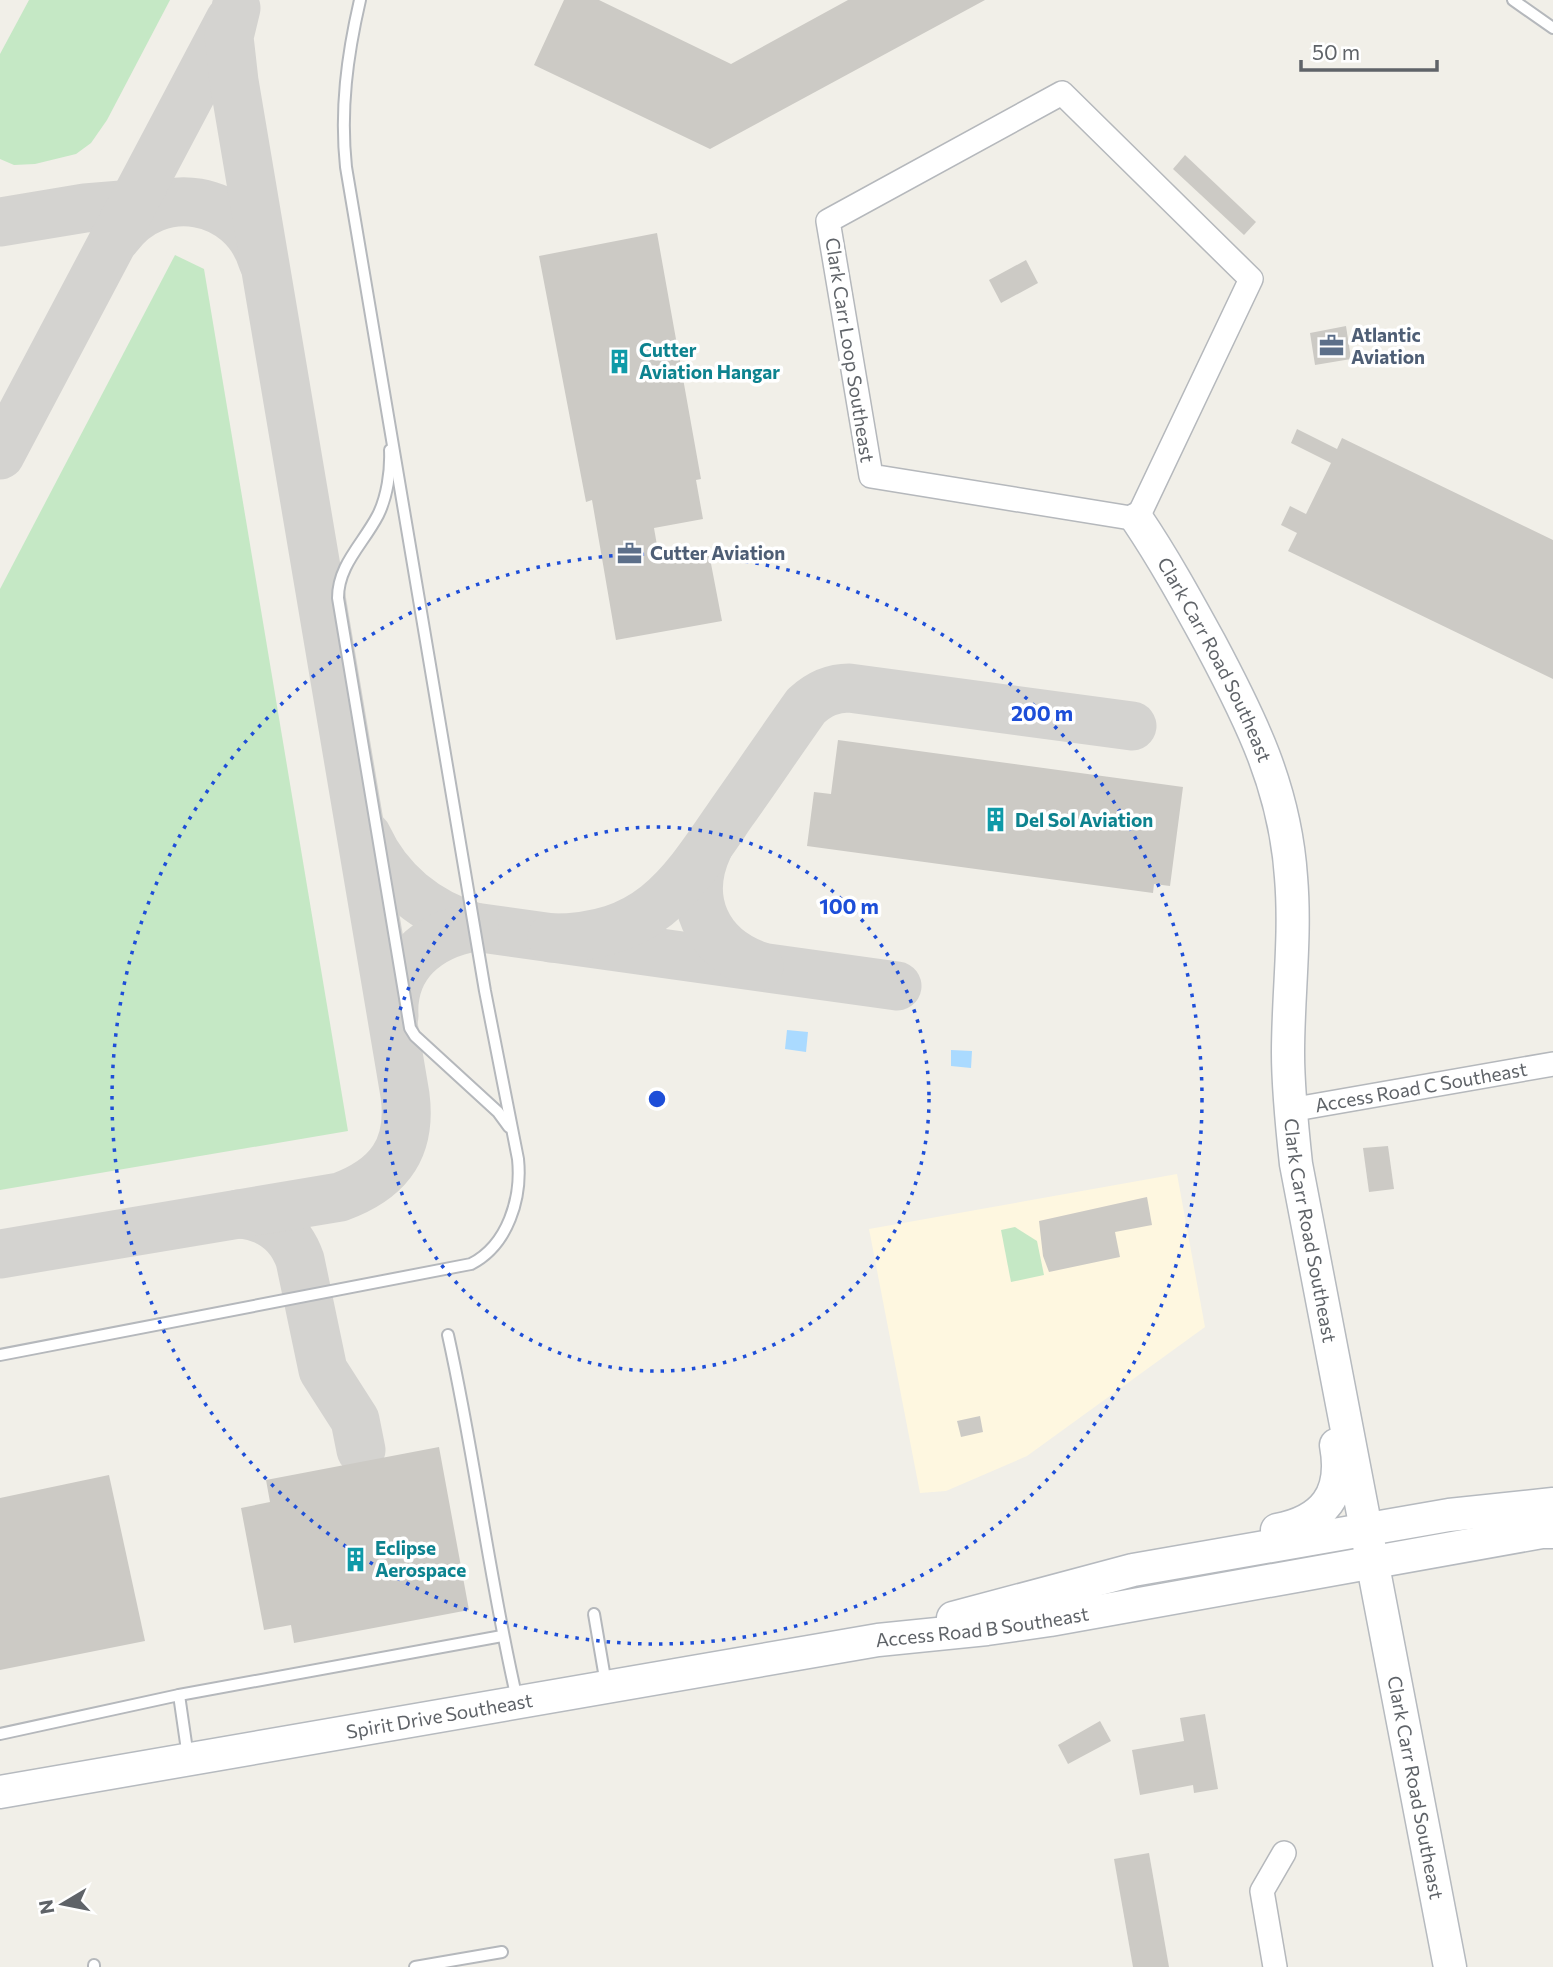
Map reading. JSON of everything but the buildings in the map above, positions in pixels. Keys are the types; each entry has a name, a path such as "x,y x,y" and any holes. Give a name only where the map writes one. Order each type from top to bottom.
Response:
{"street":[{"name":"Clark Carr Loop Southeast","path":"1062,93 1251,279 1137,519 871,476 828,221 1062,93"},
{"name":"Clark Carr Road Southeast","path":"1137,519 1167,564 1244,706 1261,742 1282,810 1292,877 1288,1052 1290,1110 1296,1164 1451,1967"},
{"name":"Access Road C Southeast","path":"1290,1110 1553,1064"},
{"path":"1133,1570 1177,1548 1298,1526 1321,1511 1334,1490 1339,1470 1320,1368 1328,1334"},
{"path":"1366,1529 1449,1515 1553,1504"},
{"name":"Access Road B Southeast","path":"878,1640 1133,1570 1366,1529"},
{"path":"1371,1562 1553,1532"},
{"name":"Access Road B Southeast","path":"878,1640 1050,1620 1371,1562"},
{"name":"Spirit Drive Southeast","path":"0,1792 878,1640"},
{"path":"1275,1967 1262,1891 1284,1853"}],"lane":[{"path":"0,1355 471,1264 493,1248 508,1225 519,1186 519,1171 485,991 343,141 347,58 360,0"},
{"path":"1513,0 1553,28"},
{"path":"389,415 391,455 380,512 340,575 338,598 410,1028 498,1112 507,1122 513,1136"},
{"path":"448,1335 467,1422 502,1636 517,1702"},
{"path":"594,1614 607,1687"},
{"path":"0,1734 179,1695 502,1636"},
{"path":"179,1695 188,1759"},
{"path":"415,1967 502,1952"}],"shaded area":[{"path":"1177,1174 1205,1327 1027,1456 946,1491 920,1493 869,1229"}],"green space":[{"path":"29,0 170,0 107,120 91,143 76,154 35,164 14,165 0,159 0,54"},
{"path":"175,255 204,269 348,1131 0,1190 0,589"},
{"path":"1015,1227 1037,1241 1044,1275 1011,1282 1001,1230"}],"water":[{"path":"787,1030 808,1032 806,1052 785,1049"},
{"path":"951,1050 972,1051 971,1068 951,1066"}],"taxiway":[{"path":"0,1254 340,1197 357,1190 384,1171 400,1146 405,1131 405,1095 234,81 229,37 236,8"},
{"path":"0,455 230,20"},
{"path":"0,222 85,208 158,202"},
{"path":"117,237 134,219 154,207 176,202 198,203 219,210 238,222 253,239 263,262"},
{"path":"552,938 586,936 615,929 660,902 697,862 806,706 831,691 849,688 1132,726"},
{"path":"367,836 386,868 411,894 440,913 474,927 897,986"},
{"path":"708,848 701,867 699,886 705,920 726,947 759,966"},
{"path":"394,1016 399,982 416,955 442,937 474,927"},
{"path":"239,1214 259,1218 277,1227 296,1250 323,1370 355,1420 361,1450"}],"place":[{"name":"Atlantic Aviation","path":"1331,346"},
{"name":"Cutter Aviation Hangar","path":"619,361"},
{"name":"Cutter Aviation","path":"630,553"},
{"name":"Del Sol Aviation","path":"995,820"},
{"name":"Eclipse Aerospace","path":"355,1559"}]}
